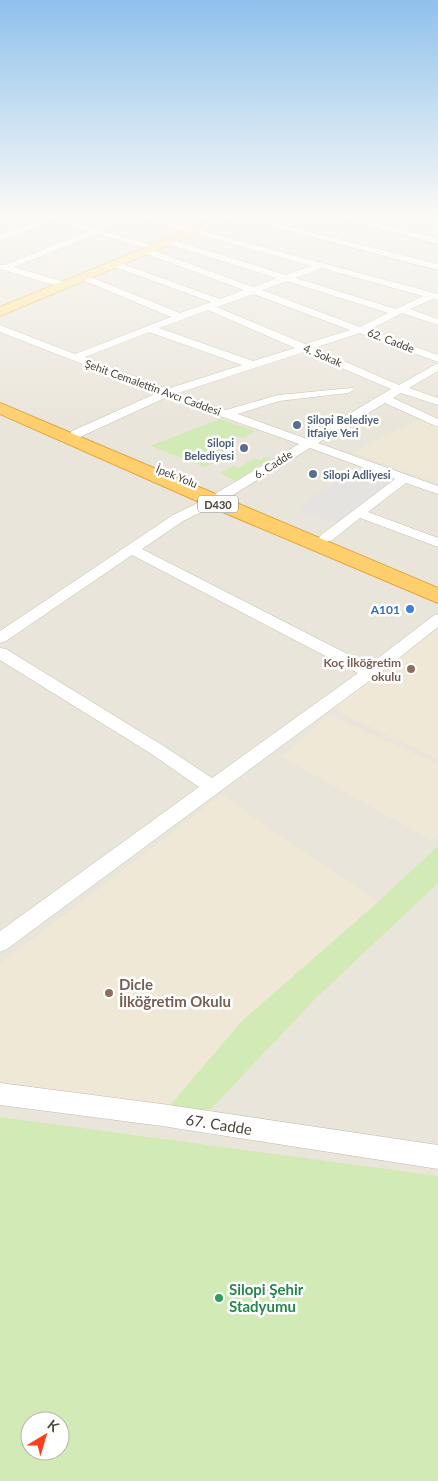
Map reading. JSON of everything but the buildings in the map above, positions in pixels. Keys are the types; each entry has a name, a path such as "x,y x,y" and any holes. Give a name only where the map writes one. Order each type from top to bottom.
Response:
{"highway":[{"name":"İpek Yolu","path":"0,400 218,498 326,538 438,585"},
{"name":"D430","path":"0,408 218,498 438,596"}],"main road":[{"path":"0,308 53,285"},
{"path":"0,312 64,285"}],"street":[{"path":"103,285 180,317"},
{"path":"173,285 220,302"},
{"name":"62. Cadde","path":"243,285 438,358"},
{"path":"74,358 149,328 268,285"},
{"path":"307,285 438,322"},
{"path":"400,285 430,293"},
{"path":"76,434 167,393 363,329 430,293"},
{"name":"4. Sokak","path":"209,307 400,389 438,402"},
{"name":"Şehit Cemalettin Avcı Caddesi","path":"0,328 167,393 438,490"},
{"path":"149,328 253,365"},
{"name":"6. Cadde","path":"0,638 178,518 218,498 438,366"},
{"path":"226,414 278,398 348,390"},
{"path":"384,398 438,423"},
{"path":"326,538 404,478"},
{"path":"359,513 438,543"},
{"path":"131,549 370,672"},
{"path":"0,942 370,672 438,619"},
{"path":"0,653 156,749 212,787"},
{"name":"67. Cadde","path":"0,1094 162,1115 438,1157"}],"shaded area":[{"path":"0,285 438,285 438,1481 0,1481"},
{"path":"423,418 438,428 438,481 435,482 352,452"},
{"path":"352,470 389,483 338,522 329,523 296,509"},
{"name":"Koç İlköğretim okulu","path":"438,630 438,759 330,707"},
{"path":"328,715 438,764 438,833 431,840 282,757"},
{"path":"221,795 378,902 241,1022 162,1115 0,1089 0,964"}],"green space":[{"path":"220,419 255,431 243,438 237,436 230,440 232,442 218,456 221,459 205,467 150,446"},
{"path":"265,457 271,458 236,481 220,473 233,466 239,468 254,458 260,460"},
{"path":"438,846 438,883 315,999 211,1109 162,1115 241,1022 378,902"},
{"name":"Silopi Şehir Stadyumu","path":"0,1117 438,1176 438,1481 0,1481"}],"place":[{"name":"Silopi Belediye İtfaiye Yeri","path":"297,425"},
{"name":"Silopi Belediyesi","path":"244,448"},
{"name":"Silopi Adliyesi","path":"313,474"},
{"name":"A101","path":"410,609"},
{"name":"Koç İlköğretim okulu","path":"411,669"},
{"name":"Dicle İlköğretim Okulu","path":"109,993"},
{"name":"Silopi Şehir Stadyumu","path":"219,1298"}]}
